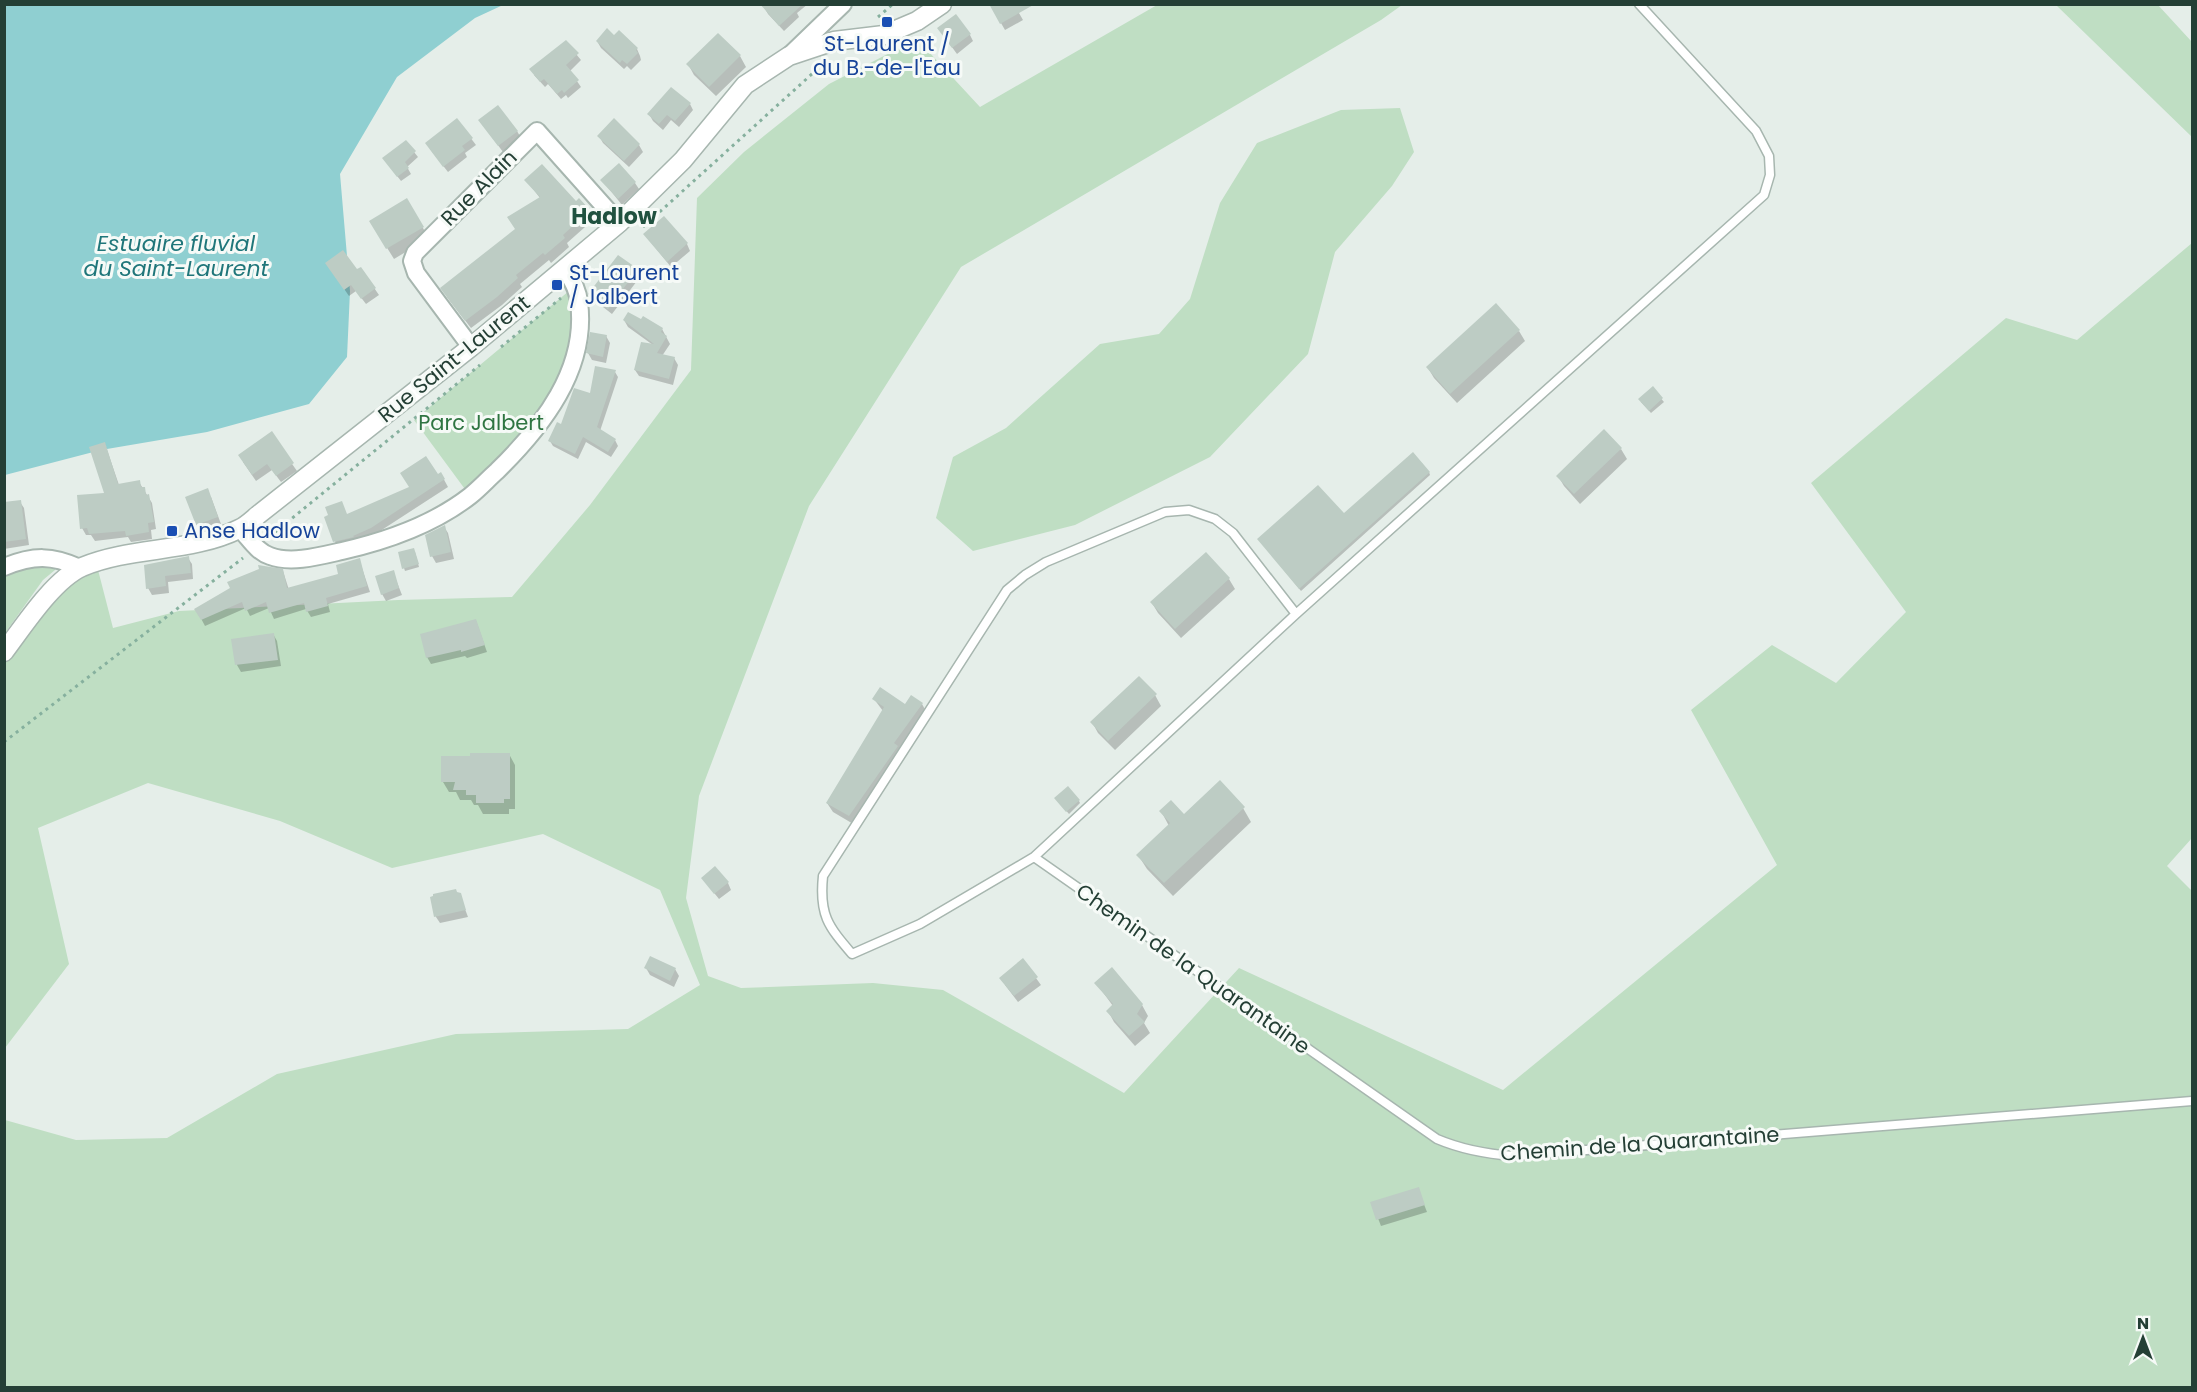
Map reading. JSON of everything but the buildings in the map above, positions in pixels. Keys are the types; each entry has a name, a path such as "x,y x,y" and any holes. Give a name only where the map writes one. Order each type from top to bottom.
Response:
{"street":[{"path":"789,56 843,4"},
{"name":"Rue Saint-Laurent","path":"4,652 46,598 80,568 114,557 196,542 240,528 471,347 619,224 683,160 736,93 755,77 789,56 834,41 884,35 901,30 942,4"},
{"name":"Rue Alain","path":"471,347 416,273 412,261 415,253 537,130 619,224"},
{"path":"240,528 256,547 268,556 282,559 303,558 360,547 397,534 434,519 470,496 514,454 540,424 560,393 574,361 579,328 579,301 575,286 565,268"},
{"path":"4,567 48,557 80,568"}],"lane":[{"path":"1296,614 1233,533 1215,519 1189,510 1165,512 1032,570 1006,590 823,876 821,892 823,909 830,929 852,954 920,924 1034,858 1296,614 1764,195 1770,175 1768,156 1756,131 1639,4"},
{"name":"Chemin de la Quarantaine","path":"1034,858 1437,1139 1458,1148 1480,1153 1513,1156 2193,1101"}],"green space":[{"path":"1157,5 1402,5 1381,20 961,267 809,506 699,796 686,898 708,976 741,988 873,983 943,990 1124,1093 1239,968 1503,1090 1777,865 1691,710 1772,645 1836,683 1906,612 1811,483 2006,318 2077,340 2192,243 2192,838 2167,866 2192,891 2192,1387 5,1387 5,1120 76,1140 167,1138 277,1074 456,1034 628,1029 700,985 660,890 543,834 392,868 280,821 148,783 38,828 69,964 5,1048 5,659 55,600 70,585 97,566 113,628 179,611 512,597 590,505 691,370 697,198 744,152 829,84 917,39 980,107"},
{"path":"2056,5 2158,5 2192,42 2192,137"},
{"path":"1400,108 1414,152 1392,186 1335,252 1308,354 1210,457 1075,525 973,551 936,518 953,457 1006,428 1100,344 1159,334 1190,299 1220,203 1257,143 1341,110"},
{"name":"Parc Jalbert","path":"575,286 579,301 560,393 470,496 414,420"},
{"path":"55,563 55,570 43,580 5,633 5,573 24,565"}],"water":[{"name":"Estuaire fluvial du Saint-Laurent","path":"5,5 503,5 475,18 397,77 340,174 350,291 347,357 309,404 207,432 101,450 5,475"}],"place":[{"name":"St-Laurent / du B.-de-l'Eau","path":"887,22"},
{"name":"St-Laurent / Jalbert","path":"557,285"},
{"name":"Anse Hadlow","path":"172,531"}],"district":[{"name":"Hadlow","path":"614,216"}]}
